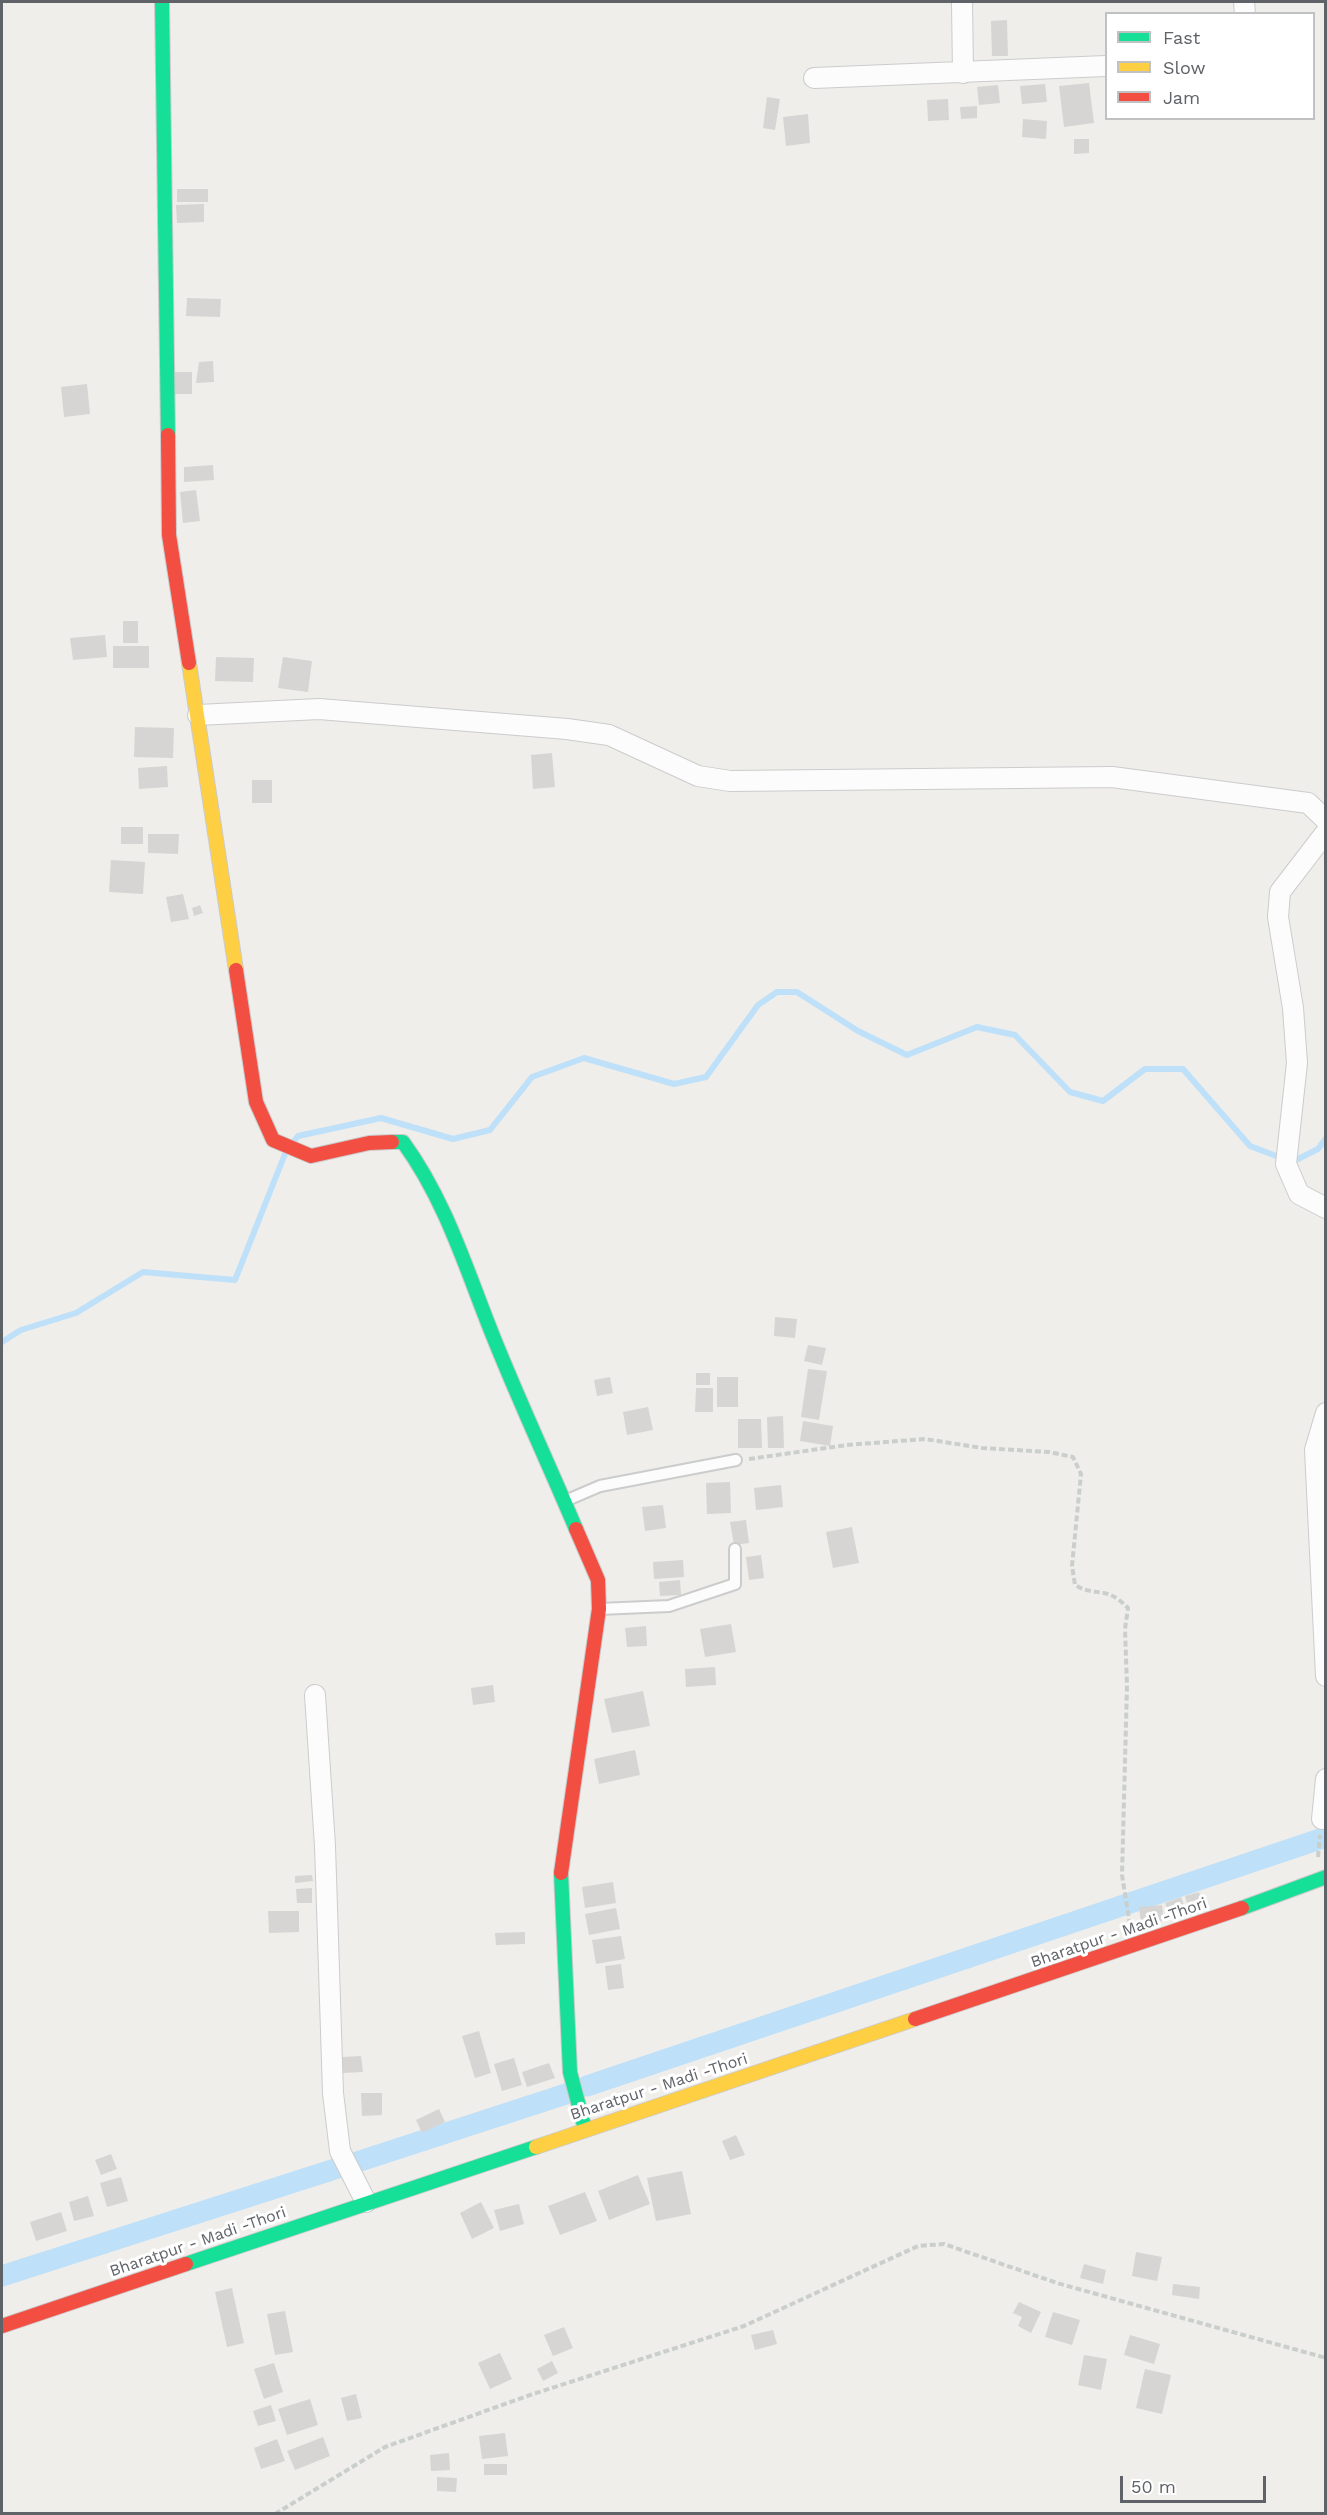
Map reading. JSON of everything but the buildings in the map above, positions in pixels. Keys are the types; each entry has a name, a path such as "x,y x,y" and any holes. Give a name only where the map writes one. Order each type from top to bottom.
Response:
{"street":[{"path":"162,2 169,535 256,1102 273,1140 311,1156 369,1143 403,1142 417,1159 450,1227 494,1337 598,1580 599,1609 561,1866 570,2072 585,2128"},
{"path":"962,2 963,73"},
{"path":"814,78 1105,66"},
{"path":"198,715 319,709 567,729 609,735 698,776 730,781 1112,777 1308,803 1326,820"},
{"path":"1326,832 1280,892 1278,917 1293,1008 1297,1063 1286,1164 1299,1194 1326,1208"},
{"path":"1326,1413 1315,1450 1326,1676"},
{"path":"315,1695 325,1846 333,2092 340,2151 366,2202"},
{"path":"1322,1819 1326,1779"},
{"name":"Bharatpur - Madi -Thori","path":"2,2326 585,2128 1205,1922 1326,1877"}],"lane":[{"path":"565,1501 600,1486 736,1460"},
{"path":"599,1609 669,1606 735,1584 735,1550"}],"path":[{"path":"736,1460 791,1455 847,1445 925,1439 982,1448 1049,1452 1073,1458 1081,1474 1072,1566 1075,1586 1117,1596 1128,1608 1125,1629 1128,1686 1122,1875 1128,1921"},
{"path":"1317,1861 1322,1819"},
{"path":"275,2514 385,2446 530,2395 744,2326 918,2246 944,2244 1057,2283 1326,2358"}],"waterway":[{"path":"294,1141 298,1136 381,1118 453,1139 490,1130 532,1077 584,1058 674,1084 706,1077 758,1005 777,992 797,992 858,1031 907,1055 977,1027 1015,1035 1070,1092 1103,1101 1145,1069 1183,1069 1250,1146 1292,1162 1318,1149 1326,1138"},
{"path":"2,1342 21,1330 76,1313 143,1272 235,1280 285,1154"},
{"path":"587,2086 1326,1837"},
{"path":"357,2162 569,2093"},
{"path":"2,2276 341,2167"}],"traffic: fast":[{"path":"162,2 168,435"},
{"path":"392,1142 403,1142 443,1212 503,1360 576,1529"},
{"path":"561,1873 570,2072 585,2129"},
{"path":"1242,1908 1326,1877"},
{"path":"186,2264 536,2147"}],"traffic: slow":[{"path":"189,663 236,970"},
{"path":"536,2147 915,2019"}],"traffic: jam":[{"path":"168,435 169,535 189,663"},
{"path":"236,970 256,1102 273,1140 311,1156 369,1143 392,1142"},
{"path":"561,1873 599,1609 598,1580 576,1529"},
{"path":"915,2019 1242,1908"},
{"path":"2,2326 186,2264"}]}
